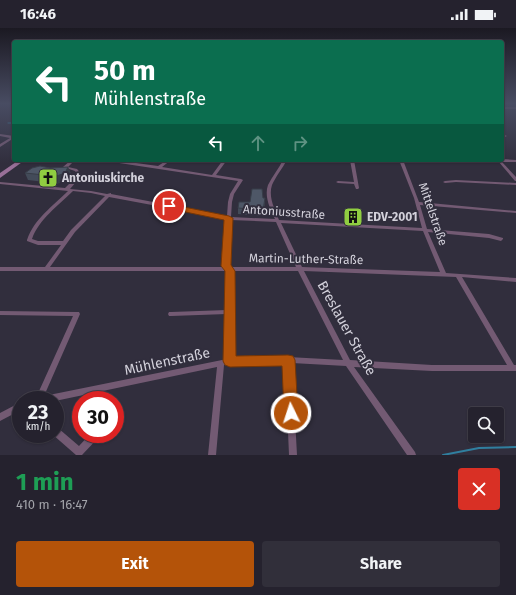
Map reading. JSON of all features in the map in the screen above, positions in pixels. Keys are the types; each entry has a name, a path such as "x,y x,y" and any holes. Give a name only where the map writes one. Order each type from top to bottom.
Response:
{"main road":[{"path":"0,176 19,162"}],"street":[{"path":"0,135 12,137 0,146"},
{"path":"504,160 516,161"},
{"path":"66,190 80,175 76,170 65,167 71,162"},
{"path":"119,162 241,180 232,194 230,202 226,266 230,271 230,361"},
{"path":"158,168 166,162"},
{"path":"213,176 224,162"},
{"name":"Breslauer Straße","path":"284,162 271,184 269,192 271,206 300,269 349,365 412,455"},
{"path":"352,162 357,188"},
{"name":"Mittelstraße","path":"403,162 425,230 444,275"},
{"path":"501,162 516,180"},
{"path":"445,182 456,181 516,184"},
{"path":"338,182 355,182"},
{"name":"Antoniusstraße","path":"0,183 109,194 229,218 425,230 489,236 501,239"},
{"path":"65,243 38,243 29,240 30,235 43,218 72,190"},
{"path":"47,268 73,231 109,194"},
{"path":"417,203 516,212"},
{"name":"Martin-Luther-Straße","path":"0,269 300,269 458,275 516,280"},
{"path":"458,275 514,368"},
{"path":"171,314 230,312"},
{"path":"0,313 77,314 43,391"},
{"path":"288,360 293,455"},
{"name":"Mühlenstraße","path":"64,396 230,361 288,360 349,365 432,368 514,368"},
{"path":"212,455 221,363"},
{"path":"0,417 12,411"},
{"path":"64,439 79,452 88,443"}],"building":[{"path":"40,166 50,168 68,167 65,173 51,178 43,177 44,175 25,173 32,168"},
{"path":"252,189 262,189 263,198 265,198 263,210 238,208 239,202 250,202"},
{"path":"350,212 355,213 356,218 351,218"}],"waterway":[{"path":"443,455 479,448 516,447"}],"place":[{"name":"Antoniuskirche","path":"48,178"},
{"name":"EDV-2001","path":"353,217"}],"route":[{"path":"169,206 229,218 226,266 230,271 230,361 288,360 291,413"}]}
